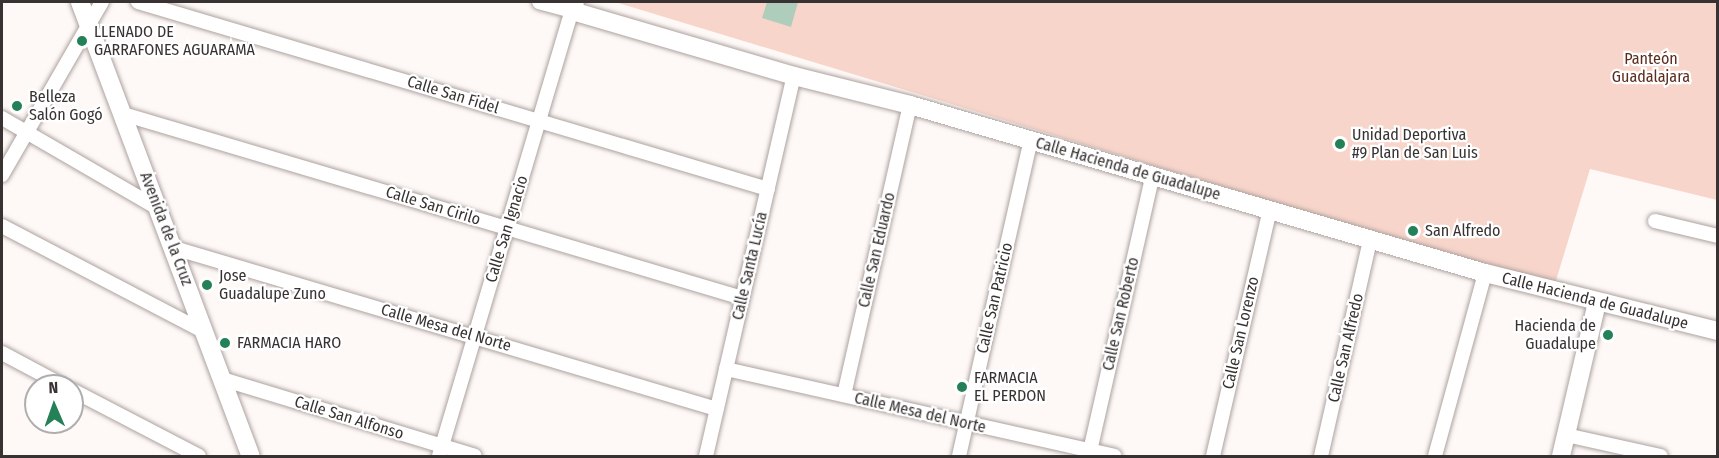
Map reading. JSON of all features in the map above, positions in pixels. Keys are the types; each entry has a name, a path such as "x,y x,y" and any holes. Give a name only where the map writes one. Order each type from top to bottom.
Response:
{"street":[{"name":"Avenida de la Cruz","path":"80,2 251,456"},
{"path":"2,175 102,2"},
{"name":"Calle San Fidel","path":"138,2 768,189"},
{"name":"Calle Hacienda de Guadalupe","path":"539,2 574,6 794,75 910,105 1485,273 1718,332"},
{"name":"Calle San Ignacio","path":"441,452 574,6"},
{"name":"Calle Santa Lucía","path":"706,456 794,75"},
{"name":"Calle San Eduardo","path":"844,395 910,105"},
{"name":"Calle San Cirilo","path":"123,114 742,298"},
{"path":"2,118 157,208"},
{"name":"Calle San Patricio","path":"959,456 1031,140"},
{"name":"Calle San Roberto","path":"1090,451 1152,177"},
{"name":"Calle San Lorenzo","path":"1213,456 1270,210"},
{"path":"1655,221 1718,236"},
{"path":"2,226 205,332"},
{"name":"Calle San Alfredo","path":"1321,456 1370,240"},
{"name":"Calle Mesa del Norte","path":"174,248 717,409"},
{"path":"1435,456 1485,273"},
{"path":"1561,456 1598,302"},
{"path":"2,353 41,374"},
{"name":"Calle Mesa del Norte","path":"726,369 1114,456"},
{"name":"Calle San Alfonso","path":"222,379 441,452 475,456"},
{"path":"84,396 199,456"},
{"path":"1566,435 1661,456"}],"green space":[{"name":"Unidad Deportiva #9 Plan de San Luis","path":"615,2 1717,2 1717,200 1590,169 1554,287"}],"shaded area":[{"path":"767,2 798,2 791,27 762,18"}],"place":[{"name":"LLENADO DE GARRAFONES AGUARAMA","path":"82,41"},
{"name":"Belleza Salón Gogó","path":"17,106"},
{"name":"Unidad Deportiva #9 Plan de San Luis","path":"1340,144"},
{"name":"San Alfredo","path":"1413,231"},
{"name":"Jose Guadalupe Zuno","path":"207,285"},
{"name":"Hacienda de Guadalupe","path":"1608,335"},
{"name":"FARMACIA HARO","path":"225,343"},
{"name":"FARMACIA EL PERDON","path":"962,387"}],"park label":[{"name":"Panteón Guadalajara","path":"1651,68"}]}
